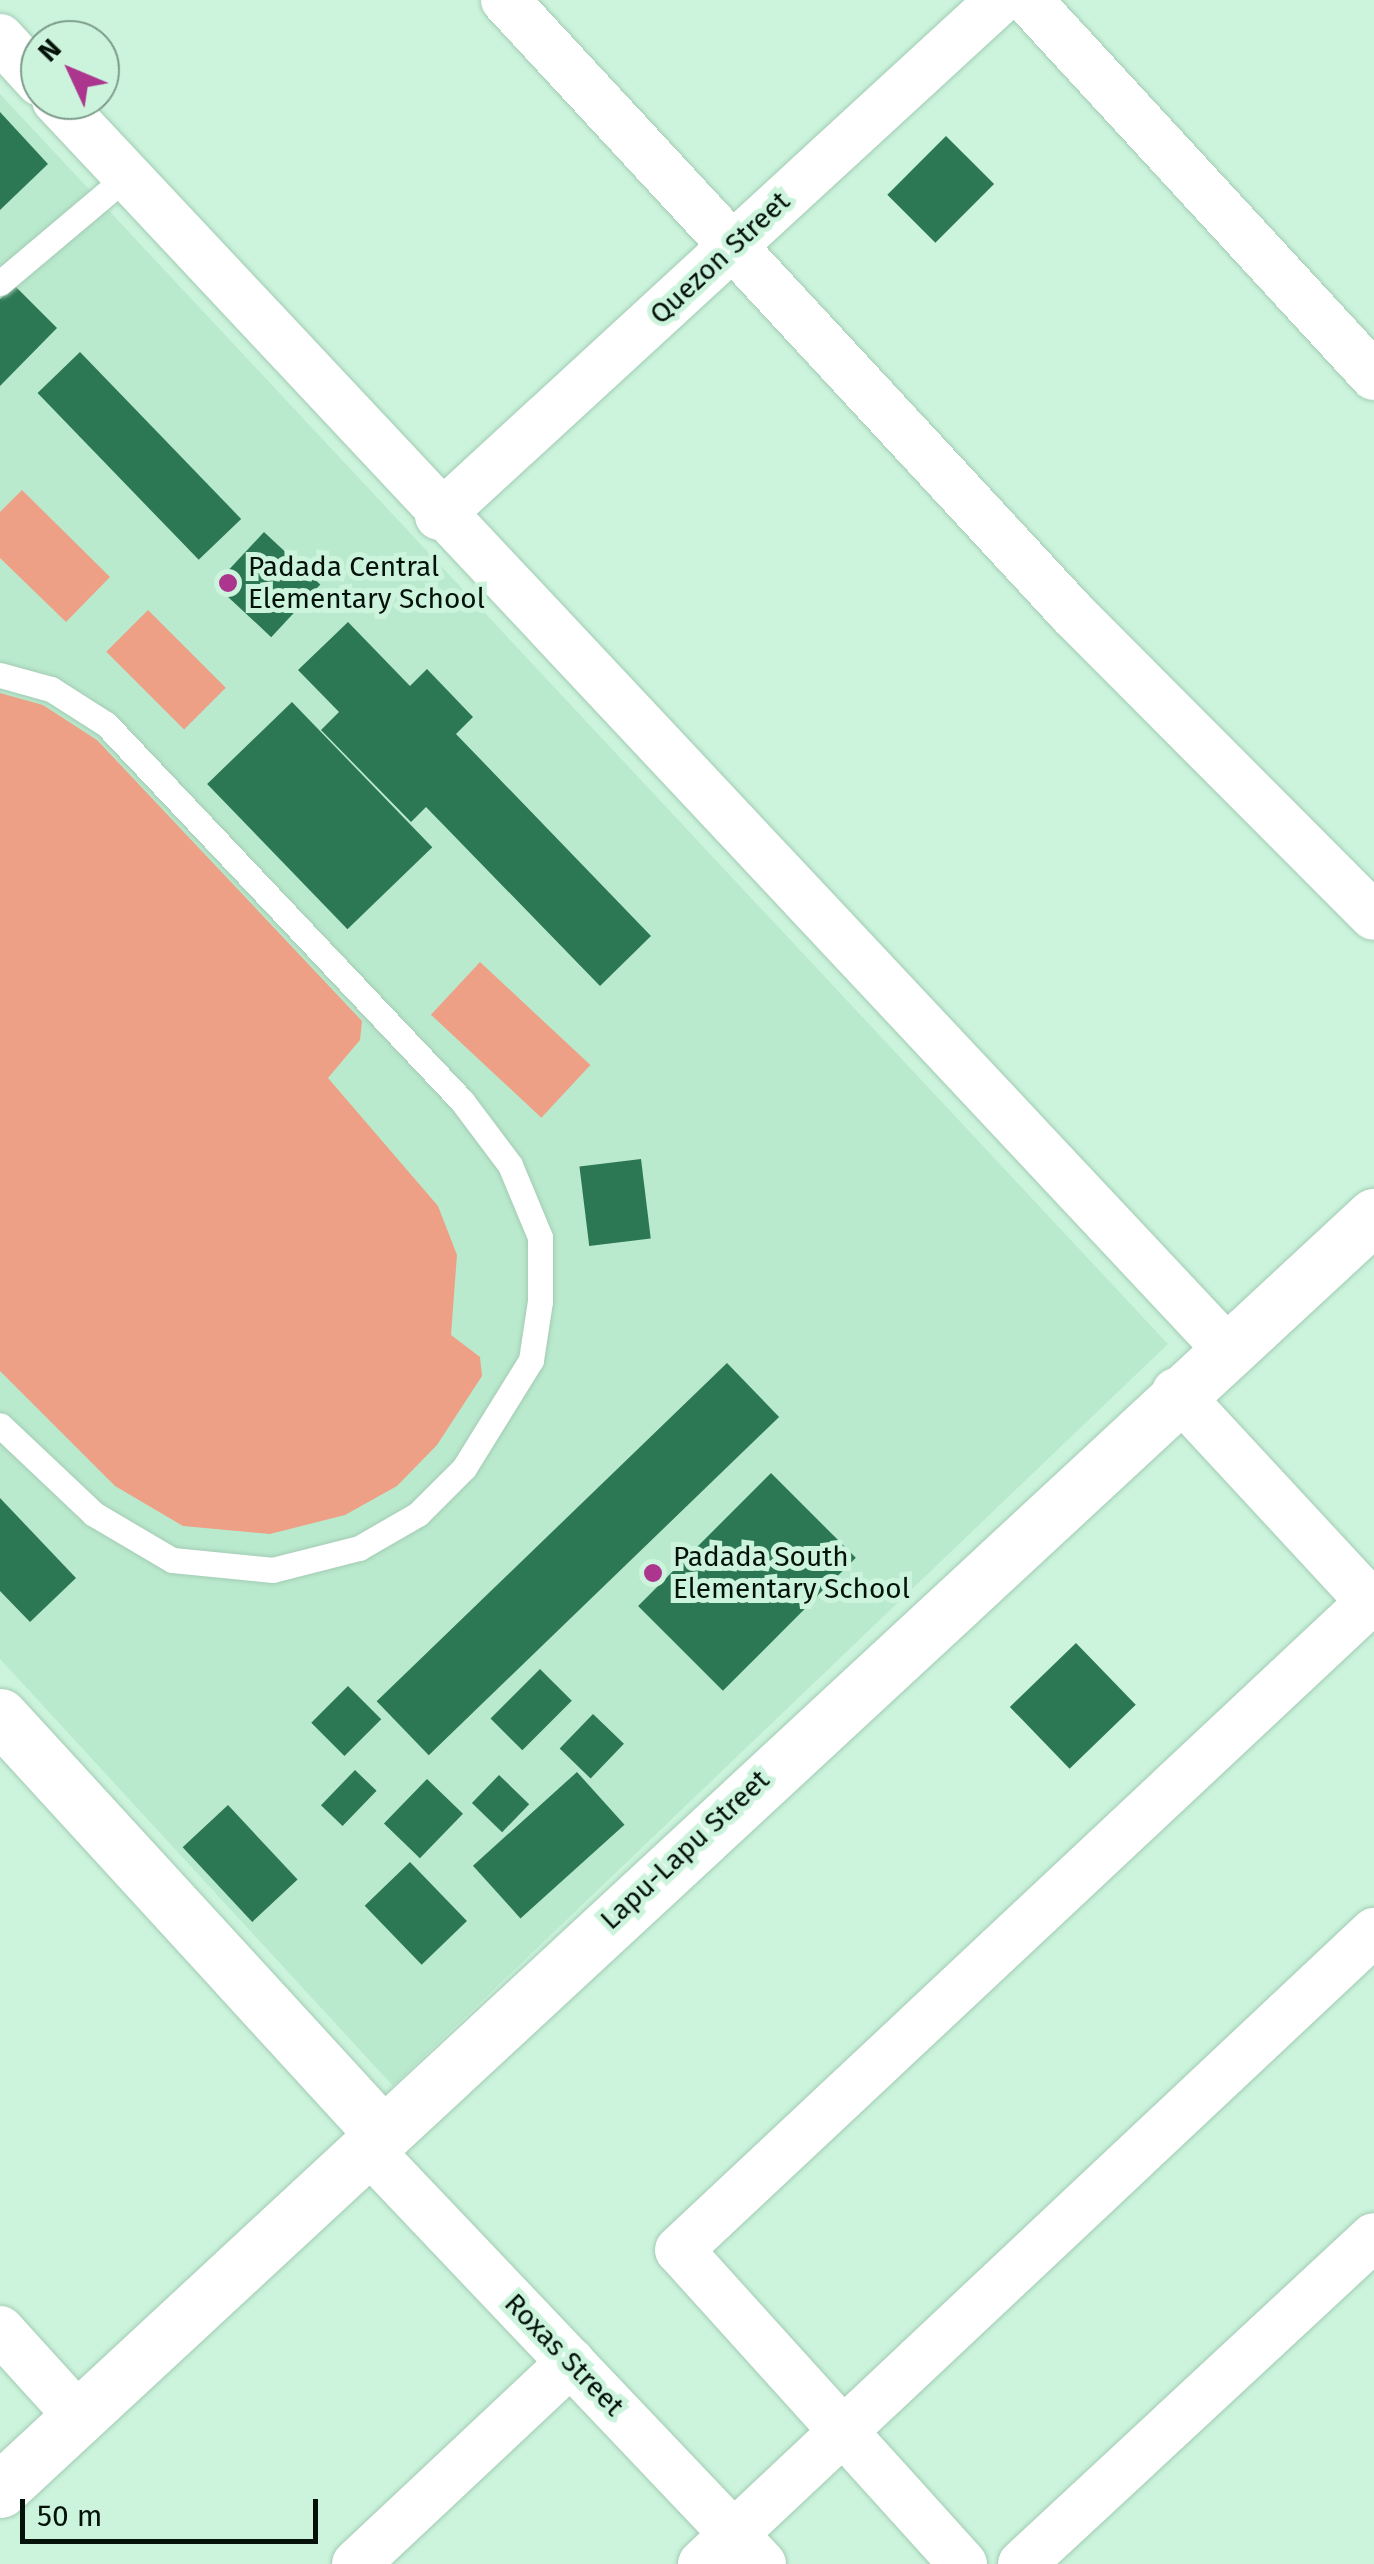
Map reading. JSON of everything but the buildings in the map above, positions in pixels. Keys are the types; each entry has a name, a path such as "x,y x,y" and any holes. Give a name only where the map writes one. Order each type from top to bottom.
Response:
{"street":[{"path":"505,0 1074,614 1374,916"},
{"name":"Quezon Street","path":"440,516 1000,0"},
{"path":"1028,0 1374,376"},
{"path":"0,38 20,60"},
{"path":"74,120 440,516 1224,1346"},
{"name":"Lapu-Lapu Street","path":"0,2490 1224,1346 1374,1216"},
{"path":"964,2564 679,2250 1372,1604 1176,1392"},
{"name":"Roxas Street","path":"0,1716 571,2362 733,2554"},
{"path":"733,2554 840,2429 1374,1932"},
{"path":"1022,2564 1374,2237"},
{"path":"0,2330 80,2416"},
{"path":"356,2564 571,2362"}],"lane":[{"path":"0,283 126,177"},
{"path":"0,675 51,689 106,724 462,1101 510,1165 540,1237 540,1285 531,1360 464,1468 418,1514 359,1548 272,1570 172,1560 94,1514 0,1425"}],"shaded area":[{"name":"Padada Central Elementary School","path":"0,94 20,120 24,120 1168,1344 393,2086 0,1659"},
{"path":"22,490 110,577 66,622 0,558 0,512"},
{"path":"148,610 226,688 184,730 106,652"},
{"path":"0,693 43,705 97,740 362,1021 360,1040 328,1078 438,1206 457,1255 451,1335 480,1357 482,1376 437,1445 397,1486 345,1515 270,1534 183,1526 115,1486 0,1371"},
{"path":"480,962 590,1065 541,1118 431,1015"}],"place":[{"name":"Padada Central Elementary School","path":"228,583"},
{"name":"Padada South Elementary School","path":"653,1573"}]}
